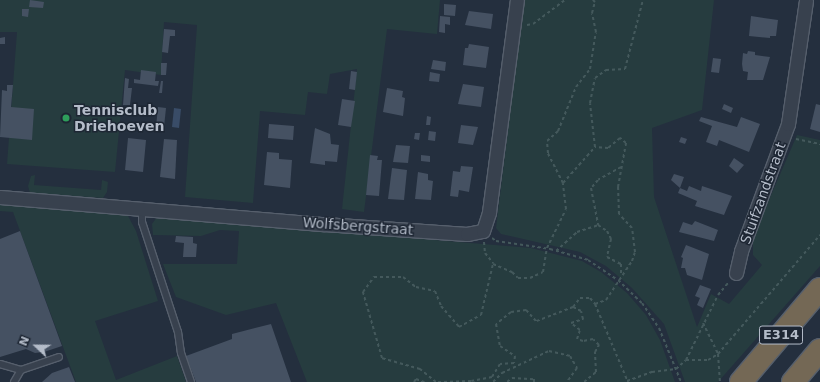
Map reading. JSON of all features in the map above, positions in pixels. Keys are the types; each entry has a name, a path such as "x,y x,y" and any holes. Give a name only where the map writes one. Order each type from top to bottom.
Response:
{"highway":[{"name":"E314","path":"741,382 820,289"},
{"name":"E314","path":"794,382 820,350"}],"street":[{"path":"483,231 489,212 517,0"},
{"name":"Stuifzandstraat","path":"736,273 741,251 784,136 796,85 806,0"},
{"name":"Wolfsbergstraat","path":"0,197 438,232 467,234 483,231"}],"lane":[{"path":"142,208 142,222 178,332 181,353 191,382"},
{"path":"0,364 21,370 59,356"},
{"path":"14,382 21,370"}],"path":[{"path":"514,28 533,24 565,0"},
{"path":"563,183 595,147 590,103 595,78 606,70 625,69 643,0"},
{"path":"483,231 485,253 493,264 512,272 518,278 530,278 543,272 547,248 566,209 563,183 548,153 547,141 558,131 576,86 590,69 596,32 592,13 595,1"},
{"path":"784,136 820,144"},
{"path":"595,147 608,148 620,138 626,143 618,187 619,214 632,228 635,252 632,261 606,300 595,304"},
{"path":"621,167 598,180 591,188 598,225 607,231 611,239 607,257 621,264 621,276"},
{"path":"556,251 577,232 598,225"},
{"path":"483,231 496,241 547,248 588,260 618,280 646,309 659,328 681,382"},
{"path":"686,360 708,360 718,354 820,236"},
{"path":"493,264 481,315 459,326 441,306 435,291 416,287 403,277 374,277 363,292 382,358 420,369 436,382 471,381 492,377 500,364 514,363 515,356 500,346 496,324 511,312 526,310 536,321 573,307 580,298 590,298 595,304 628,382 652,372 676,369 686,360 703,322 718,295 736,273"},
{"path":"573,307 581,311 583,319 571,323 580,330 577,339 583,341 593,339 599,345 595,352 596,372 584,382"},
{"path":"703,322 718,354 720,382"},
{"path":"493,382 502,373 549,351 570,356 577,368 567,382"},
{"path":"507,382 512,378 534,379 534,382"},
{"path":"414,382 416,379 424,382"}],"green space":[{"path":"0,0 440,0 437,34 387,29 364,212 342,209 357,69 330,74 327,94 308,92 305,115 260,111 253,203 185,197 197,25 164,22 161,75 125,70 115,172 7,164 17,32 0,32"},
{"path":"524,0 714,0 702,110 652,128 654,197 697,327 711,294 729,304 762,265 753,255 753,237 797,135 820,140 820,266 718,382 685,382 664,324 632,288 606,266 580,252 501,234 496,228"},
{"path":"35,175 34,185 101,190 102,180 108,182 107,192 103,198 30,193 28,186 31,176"},
{"path":"0,203 127,214 136,231 158,301 95,321 116,380 177,356 186,382 76,382 13,212 0,211"},
{"path":"157,217 531,248 582,261 601,272 627,293 646,315 660,340 675,382 307,382 276,303 226,315 176,297 163,264 237,264 239,231 220,230 201,236 153,235 152,224"}],"water":[{"path":"174,108 181,109 179,128 172,127"}],"building":[{"path":"30,0 44,2 43,8 29,7"},
{"path":"444,4 456,5 455,16 444,15"},
{"path":"22,9 29,9 28,17 22,16"},
{"path":"469,11 493,14 491,29 465,25"},
{"path":"440,16 450,17 450,25 445,24 445,33 439,32"},
{"path":"751,16 778,20 776,36 770,36 770,38 749,36"},
{"path":"164,29 175,30 175,36 170,36 168,53 162,52"},
{"path":"5,37 5,44 0,44 0,38"},
{"path":"469,44 489,47 486,68 463,65 465,48 468,48"},
{"path":"748,51 755,52 755,55 770,57 763,80 747,80 748,72 743,71 742,64 743,53 747,54"},
{"path":"713,58 721,59 719,73 711,72"},
{"path":"433,60 446,62 445,71 431,69"},
{"path":"161,63 167,63 166,75 161,75"},
{"path":"141,70 156,72 155,81 159,81 158,86 134,83 134,79 140,80"},
{"path":"351,71 357,72 355,90 349,89"},
{"path":"430,72 440,74 439,82 429,81"},
{"path":"125,78 129,79 128,88 132,88 130,105 123,105"},
{"path":"161,81 163,81 162,93 159,93"},
{"path":"463,84 484,87 481,107 458,104"},
{"path":"7,85 13,85 11,107 34,109 32,140 0,137 2,90 7,91"},
{"path":"387,88 403,91 402,97 405,98 403,116 383,112"},
{"path":"342,99 355,101 351,127 338,125"},
{"path":"724,104 733,108 731,113 722,109"},
{"path":"816,104 820,105 820,132 810,129"},
{"path":"158,107 166,108 164,127 156,127"},
{"path":"427,116 431,117 430,125 426,125"},
{"path":"701,117 737,127 741,117 760,124 749,152 719,140 717,146 706,142 712,126 699,121"},
{"path":"269,124 294,126 293,140 268,138"},
{"path":"461,125 478,127 473,145 458,143"},
{"path":"315,128 330,134 331,144 339,145 337,162 325,161 325,165 310,163"},
{"path":"429,131 436,132 435,141 428,140"},
{"path":"415,133 420,133 419,140 414,139"},
{"path":"681,137 687,139 685,144 679,142"},
{"path":"128,138 146,140 143,172 125,170"},
{"path":"164,139 177,140 175,179 160,177"},
{"path":"396,145 410,146 408,163 393,162"},
{"path":"267,152 279,153 279,159 292,160 290,188 264,185"},
{"path":"370,155 378,156 377,160 382,160 379,196 366,195"},
{"path":"421,155 430,156 430,162 421,161"},
{"path":"734,158 744,165 737,173 729,166"},
{"path":"461,166 473,167 469,192 459,190 458,197 450,196 453,171 460,172"},
{"path":"392,168 407,170 404,200 388,199"},
{"path":"418,172 428,174 428,180 433,181 431,200 415,199"},
{"path":"674,174 684,177 680,188 671,180"},
{"path":"689,186 701,191 702,186 732,196 724,215 695,206 697,201 678,193 680,188 687,191"},
{"path":"695,221 718,230 714,241 679,232 683,222 692,225"},
{"path":"20,231 62,346 44,352 35,353 26,349 0,357 0,239"},
{"path":"176,236 193,237 193,243 197,244 196,257 183,257 184,243 175,242"},
{"path":"686,245 709,254 702,280 687,275 685,268 681,268 683,258 681,257"},
{"path":"700,285 711,289 703,308 697,305 700,298 695,296"},
{"path":"271,324 291,382 196,382 186,356 232,339 232,334"},
{"path":"69,367 75,382 42,382 52,373"}],"place":[{"name":"Tennisclub Driehoeven","path":"66,118"}]}
